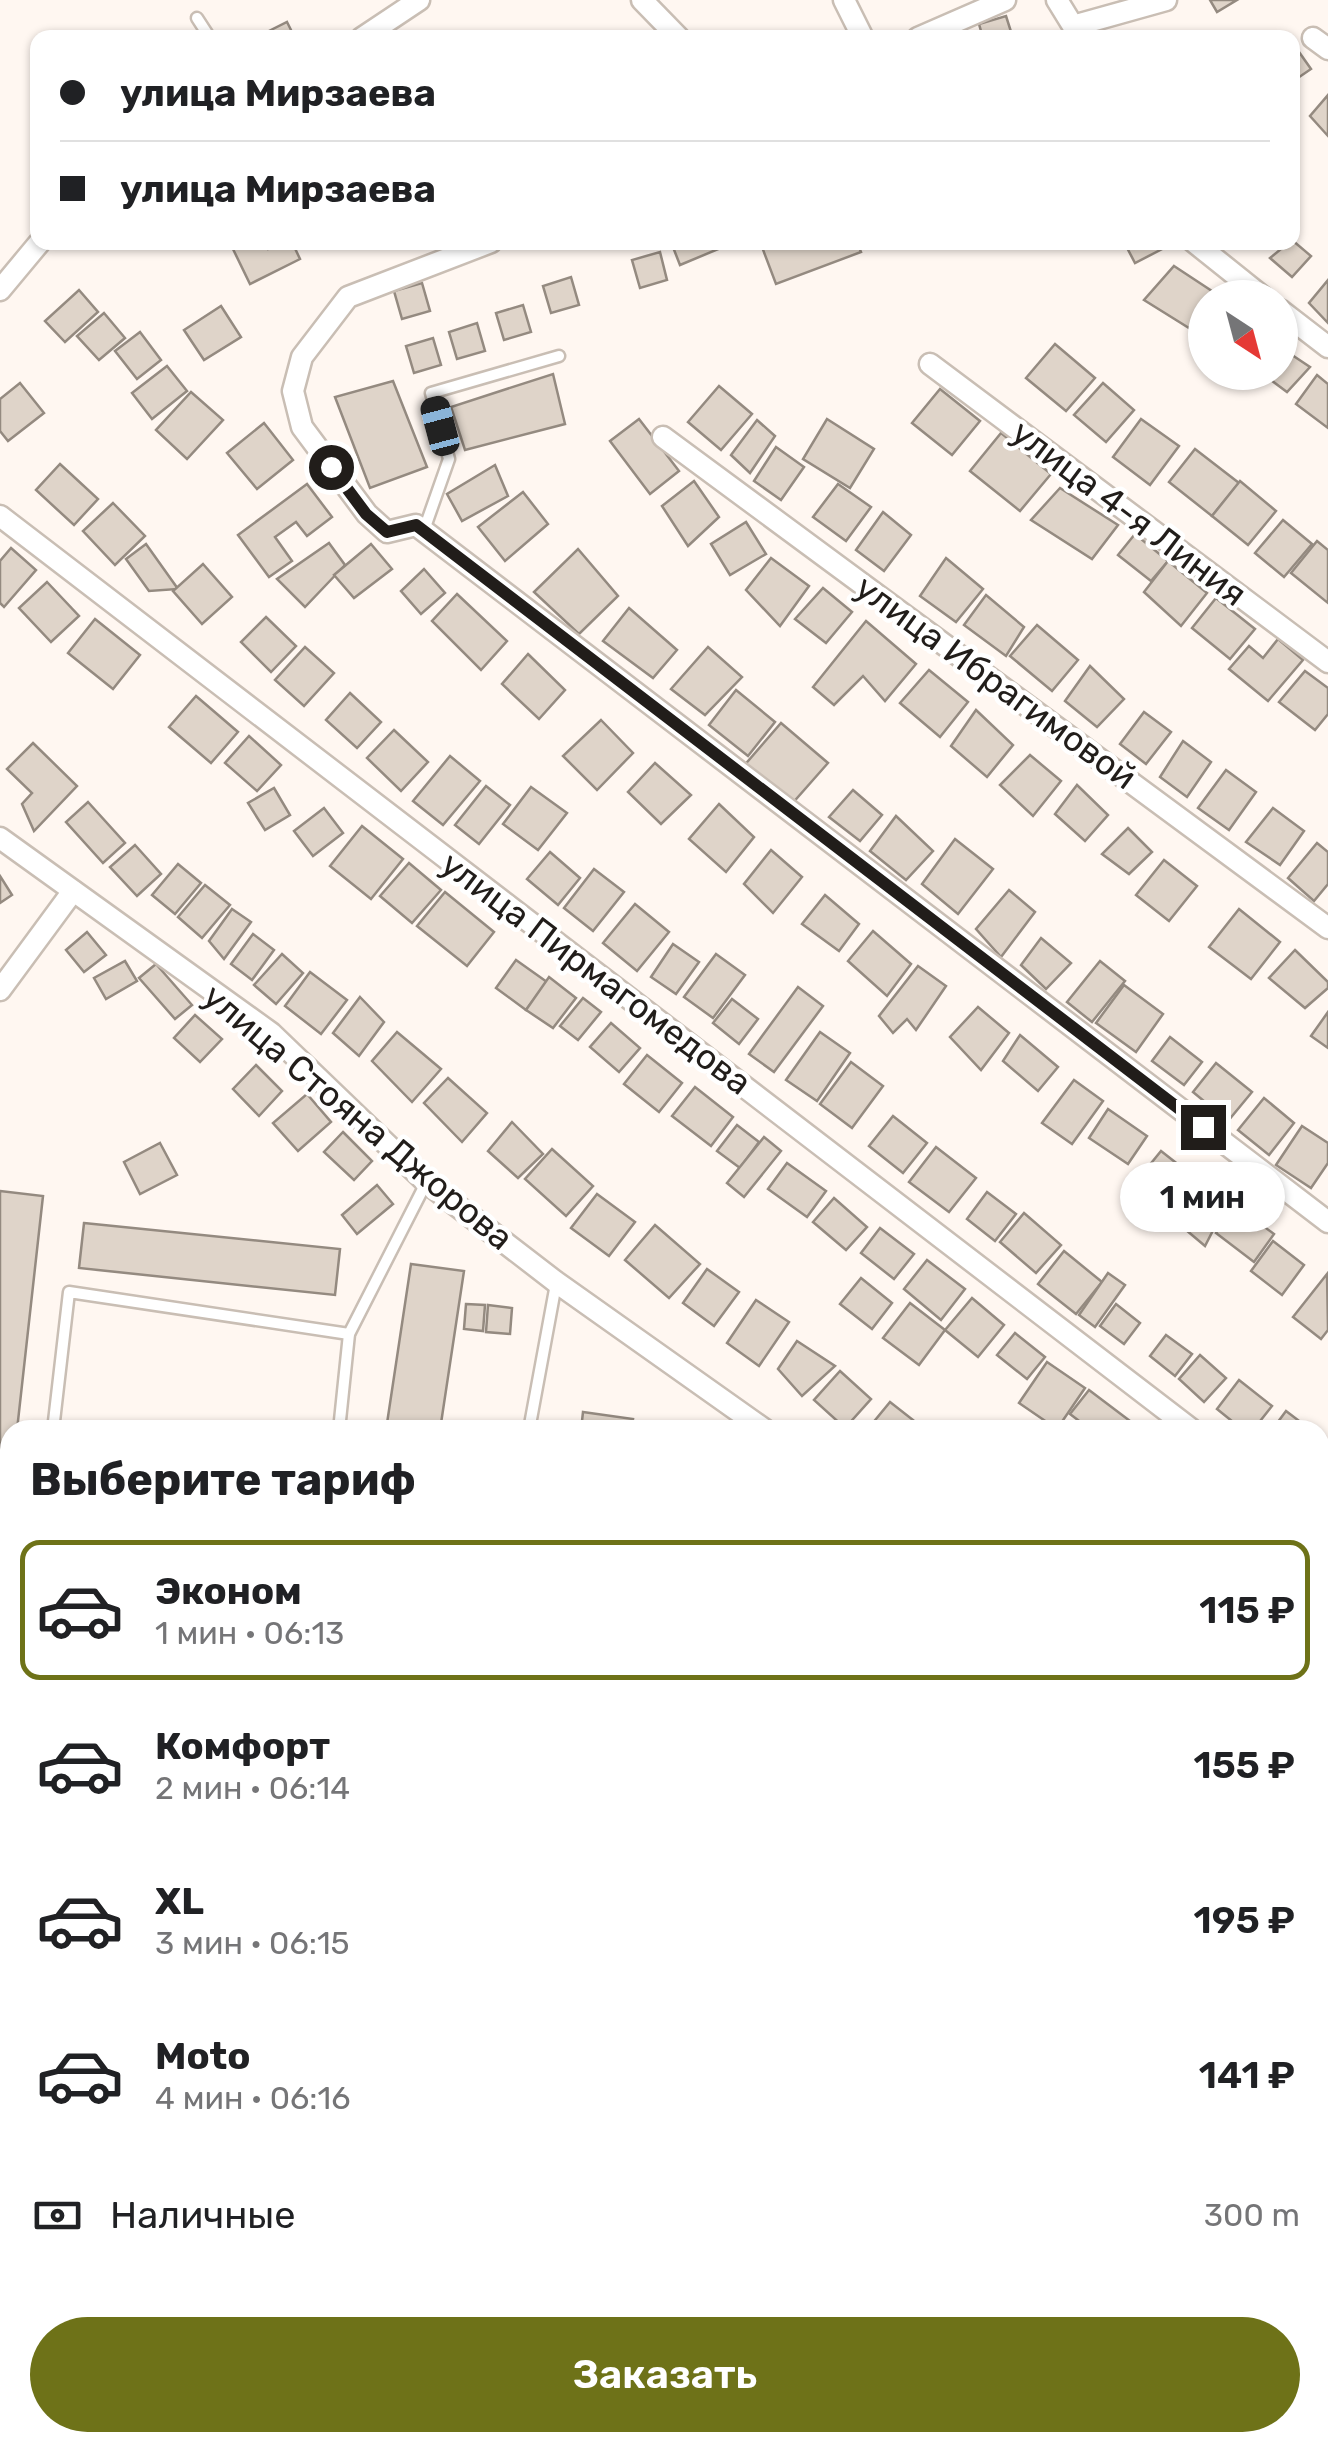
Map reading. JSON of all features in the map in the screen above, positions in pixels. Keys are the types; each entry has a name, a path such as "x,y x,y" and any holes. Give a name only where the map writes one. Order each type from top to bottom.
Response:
{"street":[{"path":"374,30 419,0"},
{"path":"642,0 671,30"},
{"path":"844,0 859,30"},
{"path":"936,30 1005,0"},
{"path":"1057,0 1072,26 1166,0"},
{"path":"0,290 33,250"},
{"path":"470,250 348,297 302,357 293,391 302,427 366,514 387,532 416,525 1328,1222"},
{"path":"1204,250 1242,280"},
{"path":"1298,324 1328,347"},
{"name":"улица 4-я Линия","path":"930,364 1328,662"},
{"name":"улица Ибрагимовой","path":"663,437 1328,928"},
{"name":"улица Пирмагомедова","path":"0,516 1179,1420"},
{"name":"улица Стояна Джорова","path":"0,838 271,1033 426,1182 739,1420"},
{"path":"0,990 74,891"}],"lane":[{"path":"197,18 205,30"},
{"path":"424,531 448,459 431,393 559,356"},
{"path":"339,1420 349,1334 426,1182"},
{"path":"531,1420 556,1282"},
{"path":"54,1420 69,1292 349,1334"}],"building":[{"path":"1210,0 1237,0 1217,12"},
{"path":"1006,16 1010,30 981,30 979,24"},
{"path":"287,22 291,30 271,30"},
{"path":"1300,53 1311,69 1300,77"},
{"path":"1328,95 1328,136 1310,116"},
{"path":"1300,247 1311,256 1292,277 1270,258 1280,250 1300,250"},
{"path":"233,250 296,250 300,259 250,284"},
{"path":"674,250 716,250 680,265"},
{"path":"763,250 861,252 776,284"},
{"path":"1128,250 1160,250 1135,263"},
{"path":"660,252 667,280 640,288 632,260"},
{"path":"1174,266 1195,280 1188,280 1188,327 1144,300"},
{"path":"571,277 579,305 551,313 543,286"},
{"path":"1328,280 1328,323 1309,303"},
{"path":"422,283 430,311 402,319 394,291"},
{"path":"79,290 98,312 65,342 45,321"},
{"path":"523,305 531,332 504,340 496,313"},
{"path":"221,306 241,337 204,360 184,330"},
{"path":"104,313 125,338 99,360 77,336"},
{"path":"477,323 485,351 457,359 449,332"},
{"path":"140,332 161,360 137,379 115,351"},
{"path":"433,338 441,365 414,373 406,346"},
{"path":"1055,344 1095,378 1066,411 1026,378"},
{"path":"1298,359 1310,367 1298,380"},
{"path":"167,366 187,391 152,419 132,393"},
{"path":"553,374 565,424 465,450 451,407"},
{"path":"1317,375 1328,384 1328,428 1296,404"},
{"path":"393,381 427,467 370,488 335,397"},
{"path":"20,383 44,413 8,441 0,431 0,399"},
{"path":"1103,383 1134,410 1106,442 1074,415"},
{"path":"719,386 752,414 721,450 688,422"},
{"path":"940,389 980,421 952,455 912,423"},
{"path":"191,392 223,420 187,459 156,430"},
{"path":"639,419 679,471 650,494 610,441"},
{"path":"827,419 874,449 850,488 803,459"},
{"path":"1141,419 1179,446 1150,485 1113,457"},
{"path":"757,420 775,436 750,473 731,455"},
{"path":"264,423 293,460 257,489 227,453"},
{"path":"1001,433 1051,474 1020,511 970,471"},
{"path":"776,447 804,467 781,500 754,481"},
{"path":"1195,449 1239,483 1212,516 1169,482"},
{"path":"60,464 98,499 74,525 36,490"},
{"path":"495,465 508,496 462,521 447,494"},
{"path":"694,481 719,517 688,546 662,506"},
{"path":"1240,481 1276,511 1248,545 1212,516"},
{"path":"307,484 332,517 307,536 296,522 275,537 292,561 269,577 238,535"},
{"path":"838,484 871,507 846,541 813,517"},
{"path":"1060,488 1118,525 1092,559 1031,520"},
{"path":"523,492 548,524 505,561 478,527"},
{"path":"113,503 145,536 115,565 83,531"},
{"path":"883,512 911,535 884,571 856,550"},
{"path":"1283,520 1312,544 1284,577 1255,553"},
{"path":"746,522 766,554 730,575 711,544"},
{"path":"1135,534 1168,561 1151,581 1118,555"},
{"path":"1317,541 1328,550 1328,603 1291,573"},
{"path":"329,543 345,565 305,607 277,579"},
{"path":"146,544 178,589 149,591 126,559"},
{"path":"371,544 392,569 354,598 334,575"},
{"path":"11,548 36,570 4,607 0,603 0,561"},
{"path":"578,549 618,596 579,634 534,592"},
{"path":"771,558 809,586 780,626 746,590"},
{"path":"946,558 983,589 956,622 920,596"},
{"path":"1168,561 1207,593 1181,626 1144,592"},
{"path":"203,564 232,597 202,624 173,591"},
{"path":"424,569 445,593 421,614 401,591"},
{"path":"47,582 79,616 51,642 19,608"},
{"path":"823,588 852,612 826,643 795,619"},
{"path":"457,594 507,641 481,670 432,621"},
{"path":"986,595 1024,627 1006,656 964,625"},
{"path":"1216,598 1255,629 1230,659 1192,628"},
{"path":"629,608 677,650 653,678 603,641"},
{"path":"266,617 296,646 271,672 241,642"},
{"path":"95,619 140,655 113,689 68,653"},
{"path":"866,621 916,664 885,701 863,676 834,705 813,687"},
{"path":"1037,625 1078,660 1052,691 1010,656"},
{"path":"1278,639 1303,660 1268,701 1229,669 1249,646 1263,658"},
{"path":"305,647 334,673 304,706 275,680"},
{"path":"708,647 742,677 705,715 671,689"},
{"path":"528,654 565,690 539,719 502,684"},
{"path":"1090,666 1124,699 1097,727 1065,701"},
{"path":"929,670 968,702 940,737 900,703"},
{"path":"1305,671 1328,688 1328,714 1315,730 1279,702"},
{"path":"736,690 775,722 748,756 709,725"},
{"path":"350,693 381,722 357,748 326,720"},
{"path":"196,696 238,732 211,763 169,727"},
{"path":"976,710 1013,745 987,777 951,746"},
{"path":"1144,712 1171,732 1146,764 1120,744"},
{"path":"601,720 633,753 597,790 563,756"},
{"path":"781,723 828,763 790,806 742,768"},
{"path":"394,730 428,762 401,791 367,758"},
{"path":"249,736 281,765 257,791 225,763"},
{"path":"1183,741 1211,762 1187,797 1160,777"},
{"path":"33,743 77,786 34,831 22,804 32,793 7,769"},
{"path":"1030,755 1061,781 1033,816 1000,785"},
{"path":"450,756 480,781 443,825 413,801"},
{"path":"655,763 691,795 661,824 628,792"},
{"path":"1226,770 1256,792 1229,830 1198,808"},
{"path":"1077,785 1108,815 1085,841 1055,814"},
{"path":"486,786 510,805 479,844 455,825"},
{"path":"531,787 567,813 538,850 503,824"},
{"path":"274,788 290,815 265,830 248,803"},
{"path":"853,790 882,815 860,841 829,817"},
{"path":"88,802 125,843 103,863 66,822"},
{"path":"719,804 754,837 726,872 689,839"},
{"path":"324,808 343,833 313,856 294,831"},
{"path":"1273,808 1304,831 1280,865 1246,842"},
{"path":"896,816 933,851 906,880 870,851"},
{"path":"362,826 403,859 371,899 330,866"},
{"path":"1128,828 1152,852 1129,874 1102,854"},
{"path":"955,839 993,869 958,914 922,884"},
{"path":"1317,843 1328,852 1328,884 1314,901 1288,878"},
{"path":"135,845 161,874 137,896 110,867"},
{"path":"771,850 802,877 773,913 744,884"},
{"path":"550,852 580,878 558,905 527,879"},
{"path":"1164,860 1197,886 1169,921 1136,895"},
{"path":"409,863 441,890 412,923 380,896"},
{"path":"178,864 201,883 175,914 152,895"},
{"path":"594,869 624,892 593,931 564,908"},
{"path":"0,876 12,895 0,903"},
{"path":"205,885 230,905 202,938 178,917"},
{"path":"1009,890 1035,912 1001,957 976,929"},
{"path":"445,892 494,932 467,966 417,926"},
{"path":"825,895 859,924 839,951 802,924"},
{"path":"635,904 669,932 637,971 603,943"},
{"path":"232,909 251,922 224,959 209,941"},
{"path":"1239,909 1280,942 1251,979 1209,947"},
{"path":"873,931 911,964 887,996 848,961"},
{"path":"87,932 106,955 84,972 66,950"},
{"path":"253,934 274,950 252,980 231,964"},
{"path":"1041,938 1071,963 1046,989 1021,965"},
{"path":"673,944 699,962 676,994 651,977"},
{"path":"1295,950 1328,982 1328,988 1305,1008 1269,978"},
{"path":"282,954 303,973 276,1004 254,985"},
{"path":"716,954 745,975 713,1018 684,997"},
{"path":"516,960 547,982 526,1010 496,988"},
{"path":"125,961 137,981 106,999 94,978"},
{"path":"1100,961 1125,981 1092,1022 1067,1002"},
{"path":"156,964 192,1005 175,1019 139,978"},
{"path":"918,966 946,986 916,1030 907,1019 893,1033 879,1016"},
{"path":"310,972 347,1000 321,1034 285,1006"},
{"path":"549,977 576,998 553,1028 526,1010"},
{"path":"1124,985 1163,1014 1136,1052 1096,1023"},
{"path":"798,987 823,1006 774,1072 749,1054"},
{"path":"360,997 384,1022 359,1056 333,1033"},
{"path":"583,998 601,1012 578,1040 560,1026"},
{"path":"732,999 758,1019 739,1044 713,1023"},
{"path":"978,1007 1009,1033 981,1070 950,1037"},
{"path":"1328,1012 1328,1048 1311,1036"},
{"path":"195,1015 222,1039 200,1062 174,1038"},
{"path":"611,1023 640,1048 619,1072 590,1047"},
{"path":"397,1032 441,1069 412,1102 372,1061"},
{"path":"820,1032 850,1053 817,1101 786,1080"},
{"path":"1020,1035 1058,1067 1038,1091 1003,1061"},
{"path":"1170,1037 1202,1062 1184,1085 1152,1061"},
{"path":"647,1055 682,1083 659,1112 624,1084"},
{"path":"851,1062 883,1086 852,1128 820,1104"},
{"path":"1216,1063 1252,1092 1228,1121 1193,1092"},
{"path":"256,1065 282,1091 259,1116 233,1089"},
{"path":"448,1078 487,1113 462,1142 424,1103"},
{"path":"1074,1080 1103,1101 1072,1144 1042,1123"},
{"path":"695,1087 733,1117 711,1146 672,1116"},
{"path":"307,1094 331,1122 298,1151 273,1123"},
{"path":"1264,1098 1294,1123 1269,1155 1238,1130"},
{"path":"1108,1109 1147,1136 1128,1164 1089,1138"},
{"path":"893,1116 927,1143 903,1173 869,1146"},
{"path":"512,1122 543,1154 518,1178 488,1151"},
{"path":"737,1125 759,1142 740,1168 717,1151"},
{"path":"1302,1126 1328,1143 1328,1163 1311,1188 1276,1165"},
{"path":"343,1132 372,1161 354,1180 324,1152"},
{"path":"764,1137 781,1151 744,1197 727,1183"},
{"path":"160,1143 177,1175 140,1194 124,1162"},
{"path":"936,1147 976,1178 949,1212 909,1182"},
{"path":"552,1149 593,1186 566,1216 525,1179"},
{"path":"1161,1151 1189,1173 1163,1205 1135,1183"},
{"path":"787,1163 826,1191 807,1217 768,1189"},
{"path":"1194,1180 1225,1207 1205,1246 1166,1213"},
{"path":"377,1185 393,1204 357,1234 342,1215"},
{"path":"0,1191 43,1196 18,1420 0,1420"},
{"path":"987,1192 1016,1214 995,1241 967,1219"},
{"path":"597,1194 635,1222 609,1256 571,1228"},
{"path":"834,1198 867,1227 846,1250 813,1222"},
{"path":"1236,1206 1274,1234 1254,1262 1216,1233"},
{"path":"1024,1213 1061,1245 1036,1273 1000,1242"},
{"path":"84,1223 340,1249 335,1295 79,1268"},
{"path":"655,1225 700,1264 669,1298 625,1260"},
{"path":"880,1228 914,1254 894,1279 861,1253"},
{"path":"1273,1241 1304,1265 1282,1295 1251,1271"},
{"path":"1064,1251 1102,1282 1076,1314 1038,1284"},
{"path":"927,1260 965,1289 941,1320 904,1289"},
{"path":"411,1264 464,1271 442,1420 388,1420"},
{"path":"707,1269 739,1292 714,1326 683,1303"},
{"path":"1108,1273 1125,1285 1095,1327 1079,1315"},
{"path":"1327,1274 1328,1330 1321,1339 1293,1317"},
{"path":"861,1278 892,1303 872,1329 840,1304"},
{"path":"972,1298 1004,1325 978,1357 945,1330"},
{"path":"756,1300 789,1322 759,1366 727,1343"},
{"path":"910,1303 945,1330 919,1365 883,1338"},
{"path":"466,1304 485,1305 483,1331 464,1329"},
{"path":"1116,1304 1140,1323 1124,1344 1100,1326"},
{"path":"488,1305 512,1308 510,1334 486,1332"},
{"path":"1015,1333 1045,1357 1027,1379 997,1355"},
{"path":"1166,1335 1192,1354 1175,1376 1150,1356"},
{"path":"797,1341 835,1366 802,1396 778,1369"},
{"path":"1200,1355 1226,1378 1204,1402 1179,1379"},
{"path":"1047,1362 1085,1388 1063,1420 1044,1420 1019,1403"},
{"path":"840,1371 871,1399 852,1420 836,1420 814,1400"},
{"path":"1239,1380 1272,1406 1261,1420 1231,1420 1217,1409"},
{"path":"1089,1390 1129,1420 1078,1420 1070,1414"},
{"path":"890,1402 913,1420 875,1420"},
{"path":"1286,1411 1298,1420 1279,1420"},
{"path":"583,1412 633,1419 633,1420 582,1420"}],"route":[{"path":"331,467 366,514 387,532 416,525 1203,1127"}]}
